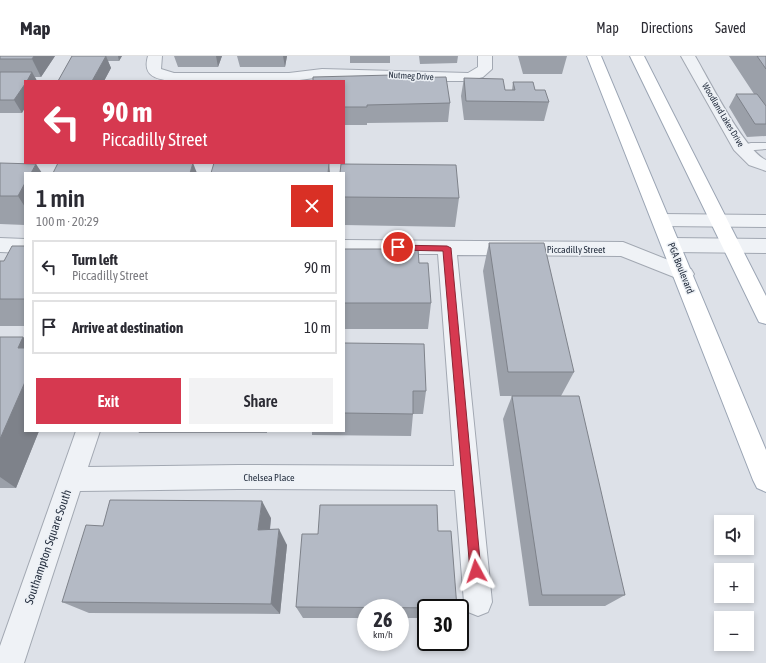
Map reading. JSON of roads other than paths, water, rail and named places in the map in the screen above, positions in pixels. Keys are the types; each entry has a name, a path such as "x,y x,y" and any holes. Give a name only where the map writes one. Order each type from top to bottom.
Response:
{"main road":[{"name":"PGA Boulevard","path":"594,56 684,274 766,480"},
{"path":"637,56 766,316"}],"street":[{"name":"Nutmeg Drive","path":"156,56 152,64 153,70 159,74 174,77 289,77 322,67 424,77 469,77 478,74 485,69 485,56"},
{"name":"Woodland Lakes Drive","path":"688,56 742,148 755,161 766,166"},
{"path":"662,220 766,221"},
{"path":"672,245 766,246"},
{"path":"0,246 24,246"},
{"name":"Piccadilly Street","path":"345,247 623,250 684,274"},
{"path":"447,248 478,602"},
{"name":"Southampton Square South","path":"9,663 88,432"},
{"name":"Chelsea Place","path":"71,479 238,477 468,478"}],"lane":[{"path":"742,148 766,146"}]}
